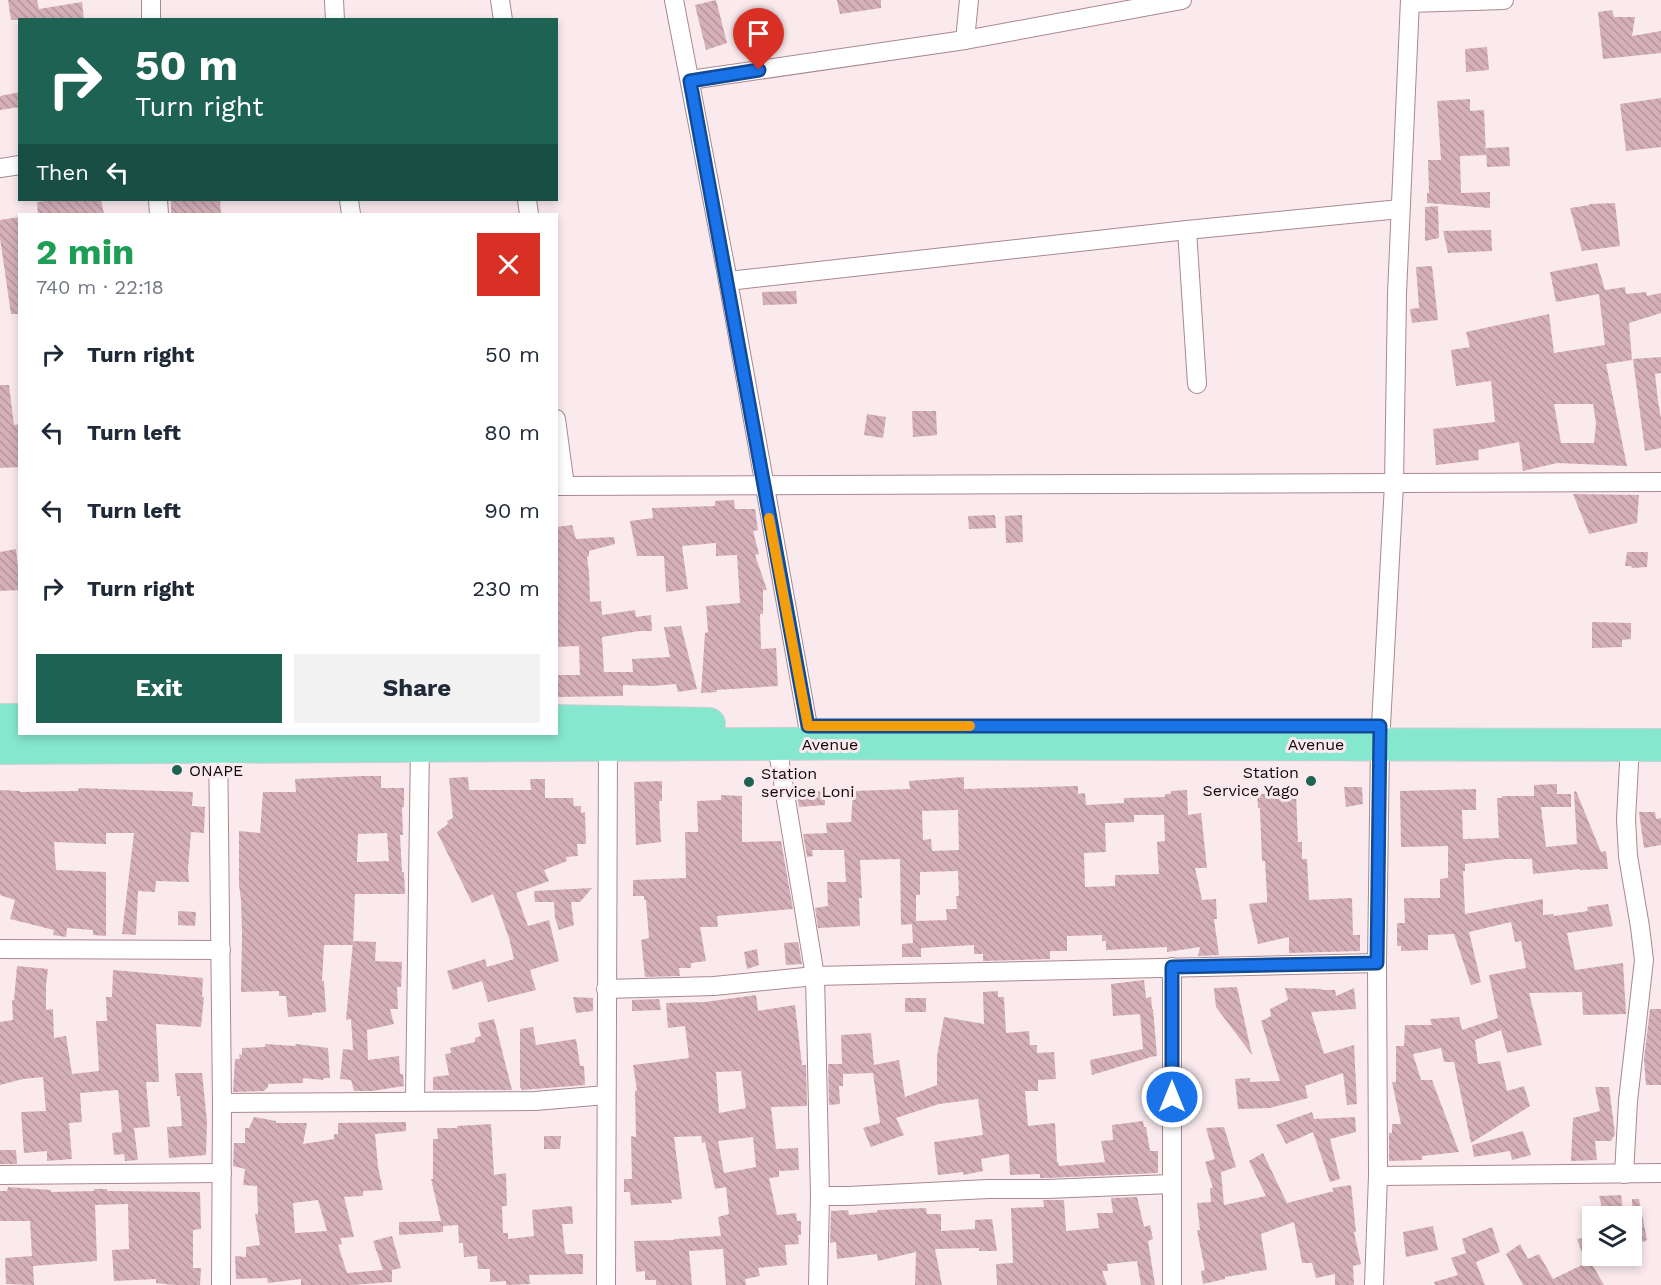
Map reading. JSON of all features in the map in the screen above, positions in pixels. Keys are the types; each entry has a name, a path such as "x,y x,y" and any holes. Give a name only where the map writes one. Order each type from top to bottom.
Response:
{"highway":[{"path":"0,720 18,720"},
{"path":"558,721 1380,735 1661,726"},
{"name":"Avenue","path":"0,748 218,740 420,745 777,745 1380,735 1661,745"}],"street":[{"path":"151,0 151,18"},
{"path":"334,0 335,18"},
{"path":"500,0 503,18"},
{"path":"674,0 728,281 808,726"},
{"path":"965,40 969,0"},
{"path":"690,81 965,40 1182,0"},
{"path":"1374,1285 1377,1176 1380,735 1394,484 1397,294 1410,2 1504,0"},
{"path":"0,168 18,165"},
{"path":"728,281 1187,230 1400,209"},
{"path":"1187,230 1197,384"},
{"path":"558,446 561,486 1661,482"},
{"path":"218,740 222,1103 221,1285"},
{"path":"415,1100 420,745"},
{"path":"606,1285 608,745"},
{"path":"777,745 815,976 820,1196 819,1285"},
{"path":"1624,1174 1628,1101 1644,960 1641,927 1628,856 1626,819 1630,745"},
{"path":"0,949 221,950"},
{"path":"606,988 714,986 815,976 1377,963"},
{"path":"1172,967 1172,1285"},
{"path":"222,1103 536,1101 606,1095"},
{"path":"0,1175 222,1173"},
{"path":"1377,1176 1661,1173"},
{"path":"820,1196 1171,1184"}],"building":[{"path":"8,0 37,0 39,9 82,2 84,18 18,18 18,20 11,20"},
{"path":"716,0 727,43 706,50 695,5"},
{"path":"837,0 881,0 881,8 840,14"},
{"path":"1612,10 1614,17 1635,17 1632,36 1661,31 1661,53 1603,59 1598,12"},
{"path":"1487,47 1489,70 1466,72 1465,49"},
{"path":"18,92 18,107 0,110 0,96"},
{"path":"1661,98 1661,147 1626,151 1620,104"},
{"path":"1470,99 1470,111 1484,110 1486,155 1460,156 1461,193 1490,192 1490,208 1427,203 1428,160 1441,160 1437,101"},
{"path":"1509,147 1510,166 1487,167 1486,148"},
{"path":"101,201 104,213 38,213 37,202"},
{"path":"171,201 220,201 221,213 171,213"},
{"path":"1615,203 1620,246 1582,251 1570,208 1589,204"},
{"path":"1438,206 1439,238 1425,241 1425,207"},
{"path":"18,217 18,314 11,314 0,238 0,220"},
{"path":"1491,230 1492,251 1448,253 1443,231"},
{"path":"1597,263 1605,290 1625,287 1626,294 1646,292 1647,296 1661,293 1661,313 1629,323 1632,360 1606,364 1627,466 1557,463 1523,471 1519,442 1478,450 1479,460 1436,465 1433,429 1495,422 1491,381 1456,386 1451,350 1470,347 1466,332 1549,314 1554,353 1605,345 1599,294 1556,302 1550,272","holes":["1554,404 1593,404 1596,423 1594,443 1561,443"]},
{"path":"1432,266 1438,320 1412,323 1410,309 1419,308 1416,267"},
{"path":"796,291 797,304 763,305 762,292"},
{"path":"1661,357 1661,373 1655,374 1661,418 1661,448 1645,451 1633,359"},
{"path":"0,385 9,385 14,425 18,424 18,467 0,468"},
{"path":"912,411 936,411 937,435 913,437"},
{"path":"867,414 886,417 883,438 864,435"},
{"path":"1573,494 1639,495 1637,523 1589,534"},
{"path":"734,500 735,509 755,509 758,530 753,531 759,554 755,555 767,590 763,590 763,614 760,614 761,649 776,648 778,686 701,693 705,633 708,632 706,606 740,603 737,555 716,556 716,543 682,546 688,589 666,592 664,556 637,556 630,521 653,518 652,508 715,506 715,501"},
{"path":"995,515 996,528 969,529 968,516"},
{"path":"1022,515 1023,542 1006,543 1005,516"},
{"path":"572,525 576,539 614,537 615,544 589,551 587,557 590,602 601,601 602,615 635,610 636,617 651,615 652,631 602,637 604,672 633,672 632,659 670,657 664,627 681,626 697,689 678,692 676,684 623,685 623,696 558,697 558,675 580,675 579,646 558,647 558,527"},
{"path":"16,549 18,590 0,591 0,552"},
{"path":"1627,552 1648,552 1647,567 1625,566"},
{"path":"1592,622 1631,623 1631,639 1622,640 1622,647 1592,648"},
{"path":"381,776 381,788 404,788 403,835 400,835 405,894 355,894 353,945 324,945 322,981 324,981 326,1012 288,1017 286,996 279,996 279,991 241,992 239,831 260,833 263,792 296,792 295,779","holes":["387,833 389,861 357,862 358,834"]},
{"path":"468,777 469,790 531,790 530,779 545,779 545,798 573,798 574,806 581,806 581,813 585,812 586,844 577,844 578,856 566,857 567,861 544,870 549,881 516,893 528,926 549,920 559,961 530,970 536,990 488,1002 482,981 453,990 447,971 485,959 487,967 514,959 493,894 472,903 437,832 453,818 449,778"},
{"path":"964,777 964,789 1078,786 1078,794 1085,793 1086,805 1124,803 1124,798 1165,797 1165,794 1171,794 1171,791 1187,790 1188,815 1201,813 1207,868 1195,868 1202,900 1216,899 1217,919 1214,919 1219,955 1198,956 1200,947 1167,952 1167,947 1106,950 1106,941 1102,941 1102,935 1067,936 1067,951 1050,951 1050,959 983,961 983,954 974,954 974,945 921,948 921,957 902,957 902,944 913,943 912,924 901,925 900,859 860,860 862,898 859,898 860,926 818,928 815,908 828,906 827,882 846,882 844,850 812,850 813,856 807,857 803,834 827,833 826,823 851,822 853,791 910,789 909,781","holes":["958,810 959,850 932,851 931,839 923,840 922,811","1134,815 1164,815 1165,841 1157,842 1159,874 1115,875 1115,886 1085,887 1084,853 1106,852 1105,823 1134,822","958,871 957,909 946,909 947,920 916,921 916,895 920,895 920,872"]},
{"path":"662,781 662,801 659,801 661,842 636,845 634,782"},
{"path":"1557,784 1557,794 1571,794 1571,807 1541,807 1546,847 1577,844 1574,792 1576,791 1601,852 1606,851 1608,869 1580,869 1533,874 1532,859 1506,859 1465,864 1465,871 1463,871 1465,914 1543,899 1543,915 1553,914 1554,916 1588,911 1587,907 1608,904 1613,926 1567,933 1575,970 1623,963 1626,1014 1583,1015 1582,992 1529,993 1542,1045 1507,1053 1501,1030 1475,1040 1478,1064 1500,1061 1507,1091 1524,1086 1530,1106 1471,1143 1454,1062 1444,1062 1441,1048 1413,1054 1421,1080 1432,1080 1459,1152 1422,1156 1422,1160 1389,1161 1389,1133 1392,1133 1392,1124 1401,1124 1392,1082 1396,1082 1396,1046 1404,1046 1405,1025 1432,1025 1430,1019 1459,1017 1462,1030 1498,1018 1489,975 1526,968 1521,941 1515,942 1511,922 1469,932 1481,982 1471,985 1454,934 1428,935 1428,950 1401,951 1401,946 1397,946 1397,923 1405,923 1404,898 1440,898 1440,879 1448,878 1448,846 1401,847 1400,791 1476,789 1476,810 1462,810 1463,839 1499,838 1497,798 1534,796 1534,785"},
{"path":"1344,787 1362,787 1363,804 1346,807"},
{"path":"79,788 193,792 192,806 205,807 204,833 191,832 189,882 156,881 155,892 138,891 136,935 122,934 134,833 106,833 106,844 54,842 56,870 106,872 106,936 93,935 93,930 67,928 66,937 53,935 54,930 10,919 15,900 0,895 0,790 78,791"},
{"path":"825,791 825,805 799,807 796,793"},
{"path":"1296,793 1298,842 1302,842 1302,859 1307,859 1309,900 1352,898 1353,935 1360,935 1360,951 1289,953 1289,937 1258,944 1249,904 1267,902 1267,896 1257,794"},
{"path":"721,795 742,796 742,842 781,841 793,909 717,916 718,927 700,927 706,961 691,963 691,968 679,968 680,976 645,977 641,940 649,938 646,900 644,896 633,896 633,880 686,878 685,832 698,832 697,801 721,800"},
{"path":"1639,812 1655,812 1656,819 1661,818 1661,845 1644,848"},
{"path":"592,888 580,902 571,902 574,925 559,930 555,918 554,902 535,902 534,891"},
{"path":"178,911 196,912 195,926 178,925"},
{"path":"353,941 376,942 375,961 402,962 401,987 397,987 398,1009 390,1009 394,1024 367,1030 368,1060 399,1056 400,1074 403,1074 404,1086 354,1091 351,1080 340,1079 343,1049 353,1050 351,1019 346,1020"},
{"path":"798,942 802,964 786,965 784,943"},
{"path":"757,949 759,965 747,969 744,952"},
{"path":"17,966 48,969 46,1010 53,1009 54,1038 66,1036 72,1074 99,1071 96,1021 107,1021 106,997 112,997 113,970 203,978 201,1027 156,1024 159,1082 146,1082 150,1127 134,1128 138,1160 125,1161 124,1154 114,1155 112,1133 122,1132 118,1090 80,1093 82,1122 69,1123 72,1159 47,1161 47,1151 24,1153 21,1112 46,1111 43,1077 0,1085 0,1022 13,1020 12,1000 14,1000"},
{"path":"1144,980 1146,998 1151,997 1157,1056 1092,1075 1090,1060 1143,1049 1140,1014 1113,1016 1111,984"},
{"path":"1237,987 1252,1055 1216,1007 1214,988"},
{"path":"1285,988 1335,990 1336,996 1354,988 1356,1009 1311,1012 1324,1054 1354,1045 1357,1104 1347,1105 1343,1073 1305,1086 1308,1098 1270,1108 1238,1109 1235,1079 1250,1078 1250,1082 1280,1081 1261,1021 1271,1016 1270,1009 1288,1000"},
{"path":"998,991 998,997 1004,997 1006,1033 1029,1031 1030,1045 1037,1045 1037,1053 1054,1052 1056,1079 1038,1080 1038,1091 1025,1091 1028,1126 1055,1123 1059,1166 1105,1162 1101,1141 1113,1140 1112,1125 1143,1121 1150,1151 1158,1151 1158,1173 1047,1178 1040,1178 1040,1174 1010,1175 1009,1154 981,1159 983,1171 963,1175 963,1172 938,1175 934,1142 983,1135 978,1099 939,1104 896,1118 904,1135 871,1147 863,1128 880,1123 873,1073 843,1074 843,1086 839,1086 840,1104 829,1105 828,1064 842,1064 841,1035 871,1033 874,1065 899,1060 905,1097 937,1085 937,1056 944,1017 984,1024 983,992"},
{"path":"756,995 758,1011 795,1005 802,1065 806,1065 807,1106 771,1107 776,1149 798,1148 799,1170 779,1171 779,1177 769,1178 777,1215 796,1213 797,1221 801,1221 801,1235 798,1235 799,1244 785,1245 787,1265 758,1268 760,1276 745,1279 746,1285 726,1285 723,1249 689,1251 692,1285 656,1285 656,1280 645,1280 645,1271 636,1272 634,1241 721,1236 718,1217 729,1214 726,1187 715,1189 705,1142 702,1143 701,1136 674,1137 682,1199 671,1200 672,1203 631,1205 630,1192 624,1192 624,1179 632,1179 631,1136 636,1137 635,1091 637,1090 633,1065 689,1058 685,1026 668,1028 666,1003 705,1002","holes":["741,1071 746,1108 719,1113 716,1072","753,1137 756,1167 724,1173 718,1141"]},
{"path":"573,997 593,998 593,1011 576,1013"},
{"path":"905,998 926,998 926,1012 905,1012"},
{"path":"659,999 661,1010 632,1011 632,1000"},
{"path":"1650,1009 1661,1009 1661,1085 1646,1085 1644,1059"},
{"path":"494,1019 512,1090 433,1090 433,1077 449,1075 445,1054 451,1053 450,1048 475,1042 475,1038 481,1036 478,1023"},
{"path":"533,1027 536,1045 576,1039 580,1066 584,1066 585,1085 522,1090 520,1087 520,1029"},
{"path":"265,1044 295,1046 296,1044 328,1048 330,1078 323,1080 303,1078 303,1083 268,1084 264,1091 233,1092 235,1059 240,1059 239,1054 242,1055 242,1048 265,1047"},
{"path":"175,1073 202,1073 207,1122 206,1155 169,1158 167,1127 182,1126 180,1096 177,1096"},
{"path":"1595,1087 1609,1087 1615,1134 1611,1141 1595,1141 1597,1160 1571,1161 1573,1118 1600,1111"},
{"path":"1312,1112 1314,1119 1355,1117 1356,1132 1330,1139 1340,1179 1330,1182 1313,1132 1286,1144 1276,1125"},
{"path":"254,1117 276,1121 276,1123 307,1123 303,1144 334,1139 334,1134 338,1134 338,1123 406,1122 406,1131 375,1134 383,1190 363,1191 363,1196 344,1197 354,1237 340,1238 342,1244 338,1245 347,1273 383,1270 373,1241 392,1236 401,1268 392,1270 392,1282 301,1285 301,1279 268,1283 267,1278 236,1279 235,1256 246,1257 246,1247 260,1245 255,1214 258,1214 257,1186 243,1185 245,1169 233,1166 234,1143 245,1143 245,1128 249,1128","holes":["318,1200 327,1231 295,1233 293,1203"]},
{"path":"491,1124 494,1175 506,1173 507,1206 502,1206 503,1233 508,1233 508,1239 534,1236 532,1210 572,1206 573,1224 562,1224 565,1252 566,1254 583,1254 583,1274 529,1275 530,1284 506,1285 506,1281 490,1282 490,1269 478,1269 477,1256 464,1257 463,1243 459,1243 458,1225 443,1226 443,1232 399,1235 399,1222 441,1221 431,1179 433,1179 433,1139 438,1139 437,1128"},
{"path":"1224,1127 1236,1167 1221,1172 1224,1205 1266,1196 1249,1161 1263,1153 1287,1203 1334,1191 1332,1188 1351,1185 1356,1232 1354,1232 1361,1264 1353,1266 1354,1285 1335,1285 1335,1274 1316,1278 1312,1263 1302,1263 1294,1222 1261,1234 1267,1270 1225,1277 1225,1279 1203,1284 1201,1271 1205,1270 1197,1230 1200,1230 1197,1203 1211,1202 1210,1188 1213,1188 1205,1162 1215,1159 1206,1128"},
{"path":"1523,1131 1531,1155 1512,1160 1510,1151 1474,1157 1472,1145"},
{"path":"544,1136 561,1136 560,1149 544,1149"},
{"path":"0,1150 16,1150 17,1164 0,1164"},
{"path":"8,1187 51,1190 51,1192 107,1189 107,1191 200,1192 201,1229 193,1230 193,1268 201,1268 200,1285 156,1283 156,1279 114,1281 112,1250 129,1249 128,1204 95,1205 97,1261 33,1266 34,1285 6,1284 5,1258 32,1256 30,1221 0,1221 0,1191 7,1191"},
{"path":"1621,1195 1623,1206 1602,1206 1599,1196"},
{"path":"1137,1197 1144,1227 1150,1225 1153,1239 1148,1241 1155,1285 1141,1285 1137,1261 1107,1264 1108,1271 1102,1271 1107,1285 997,1285 996,1264 1013,1263 1011,1208 1044,1207 1043,1200 1064,1200 1066,1231 1099,1228 1097,1213 1113,1213 1111,1198"},
{"path":"1632,1199 1639,1199 1640,1206 1632,1206"},
{"path":"926,1208 927,1214 941,1214 941,1231 975,1229 975,1220 992,1219 997,1251 979,1251 979,1248 935,1249 942,1285 915,1285 916,1252 878,1261 877,1254 837,1259 836,1242 830,1243 831,1211 848,1210 849,1215 878,1212 877,1210"},
{"path":"1642,1214 1647,1240 1642,1242"},
{"path":"1433,1226 1438,1250 1406,1257 1403,1232"},
{"path":"1492,1227 1500,1252 1476,1262 1485,1285 1435,1285 1434,1282 1458,1275 1451,1258 1466,1253 1462,1239"},
{"path":"1582,1238 1582,1252 1577,1239"},
{"path":"1520,1244 1528,1259 1539,1254 1553,1279 1582,1265 1593,1266 1604,1285 1523,1285 1506,1254"}],"slow traffic":[{"path":"769,518 808,726 970,726"}],"place":[{"name":"ONAPE","path":"177,770"},
{"name":"Station Service Yago","path":"1311,781"},
{"name":"Station service Loni","path":"749,782"}],"route":[{"path":"759,70 690,81 808,726 1380,726 1377,963 1172,967 1172,1097"}]}
